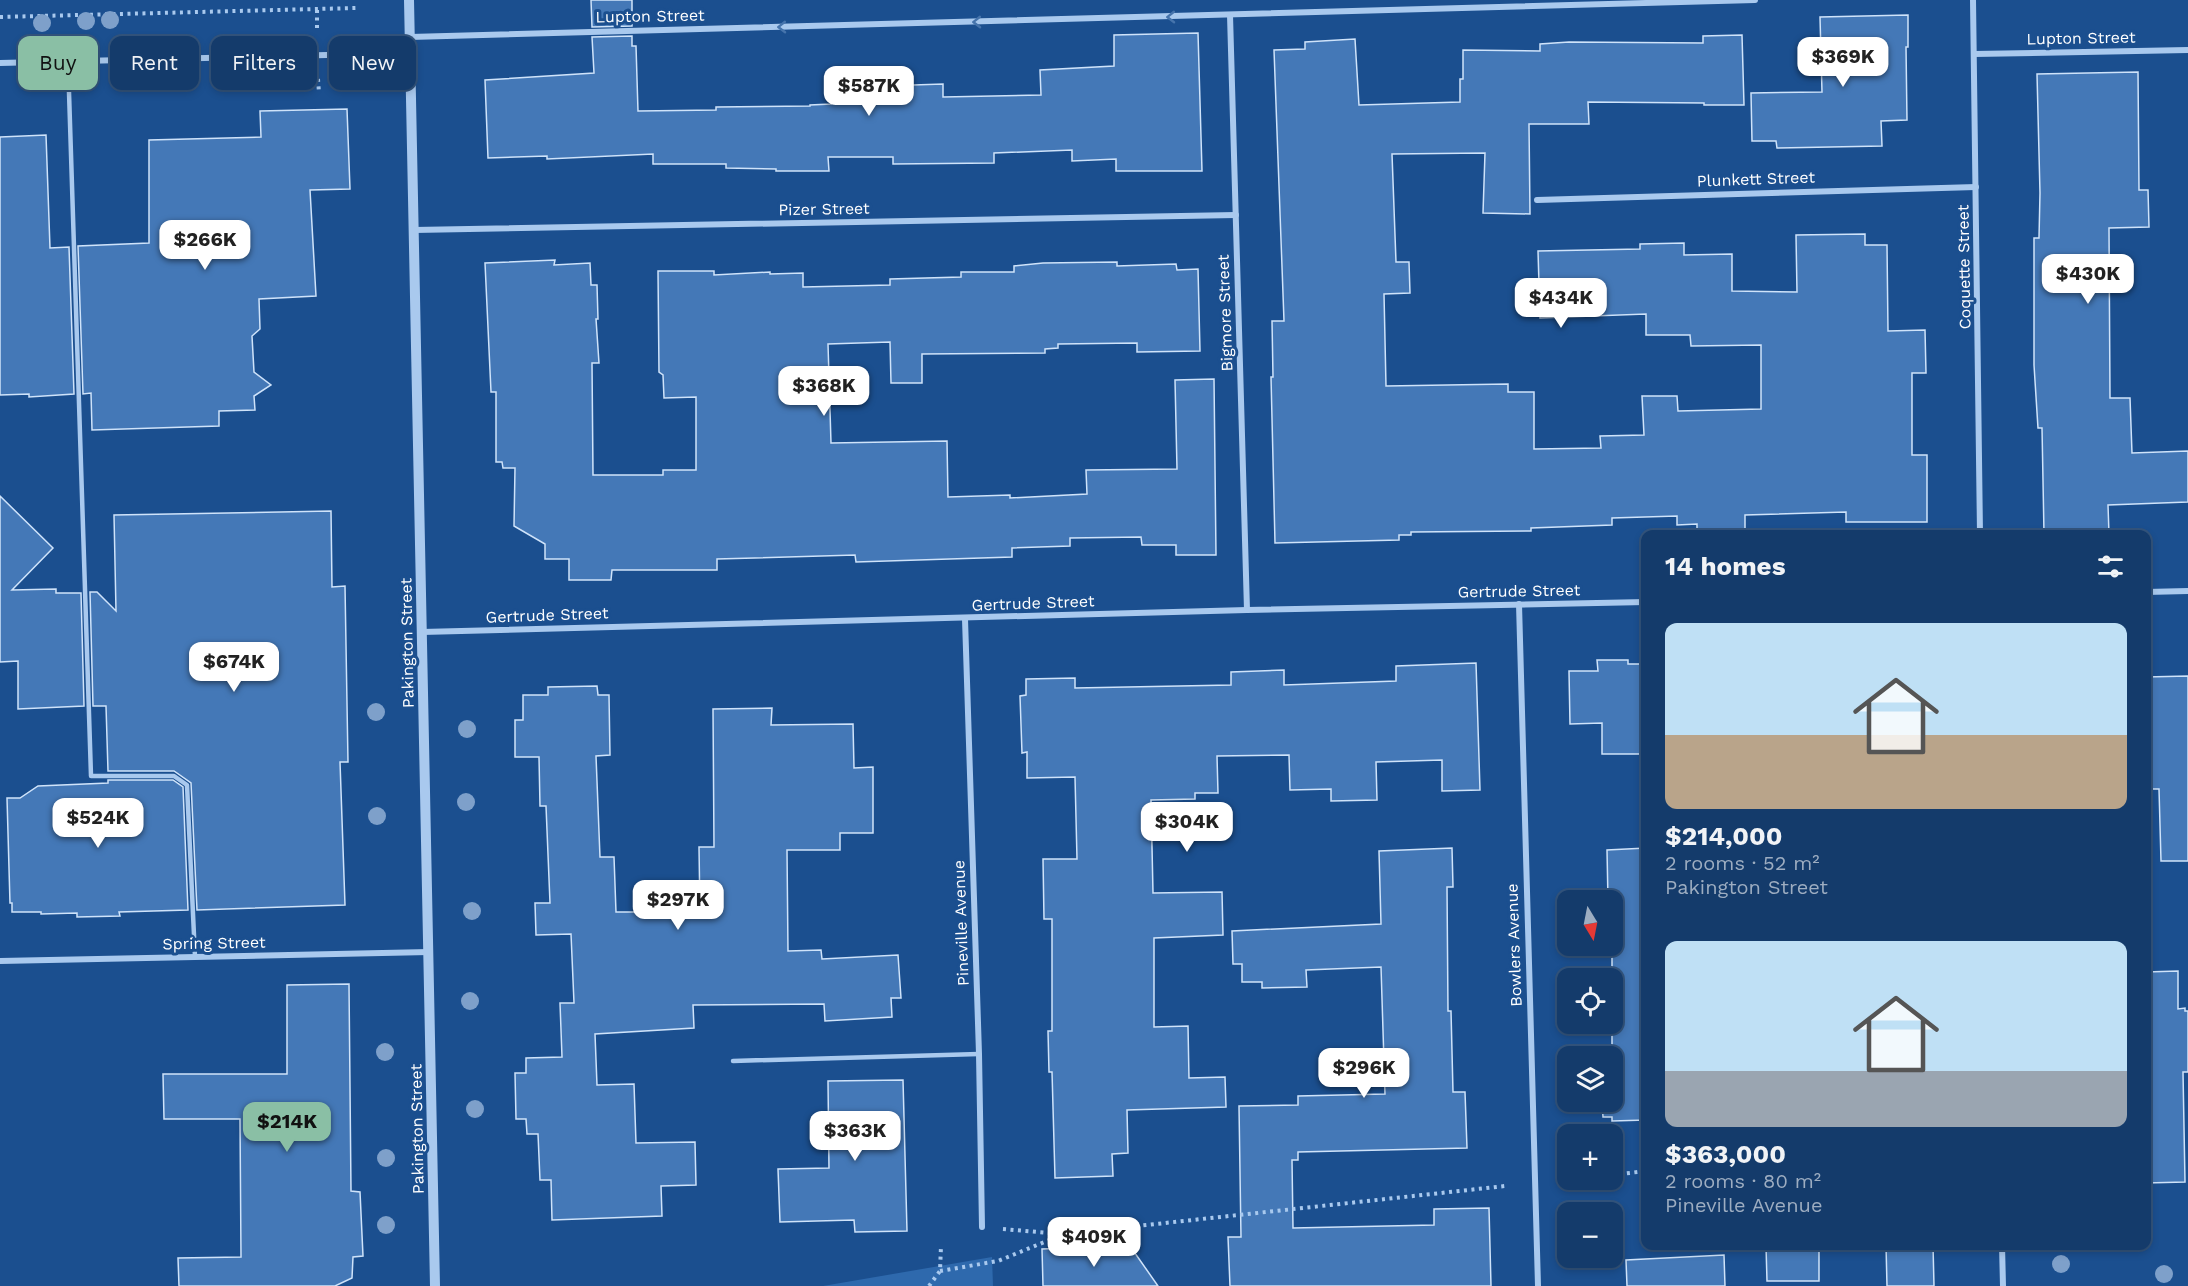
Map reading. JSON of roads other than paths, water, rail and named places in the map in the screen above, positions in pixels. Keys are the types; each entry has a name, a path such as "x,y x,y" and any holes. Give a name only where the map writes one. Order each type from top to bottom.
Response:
{"street":[{"name":"Pakington Street","path":"410,0 410,36"},
{"name":"Lupton Street","path":"416,37 1755,0"},
{"name":"Coquette Street","path":"1973,0 1980,530"},
{"name":"Bigmore Street","path":"1230,15 1246,610"},
{"name":"Lupton Street","path":"1974,54 2188,50"},
{"path":"98,60 329,55"},
{"path":"0,63 18,62"},
{"name":"Pakington Street","path":"412,90 435,1286"},
{"name":"Plunkett Street","path":"1537,200 1976,187"},
{"name":"Pizer Street","path":"414,230 1236,215"},
{"path":"2151,592 2188,591"},
{"name":"Gertrude Street","path":"422,632 1641,602"},
{"name":"Bowlers Avenue","path":"1519,604 1538,1286"},
{"name":"Pineville Avenue","path":"965,619 979,1054 982,1227"},
{"name":"Spring Street","path":"0,961 429,951"},
{"path":"2002,1250 2003,1286"}],"lane":[{"path":"69,90 91,776 174,776 187,785 195,957"},
{"path":"734,1061 979,1054"}]}
